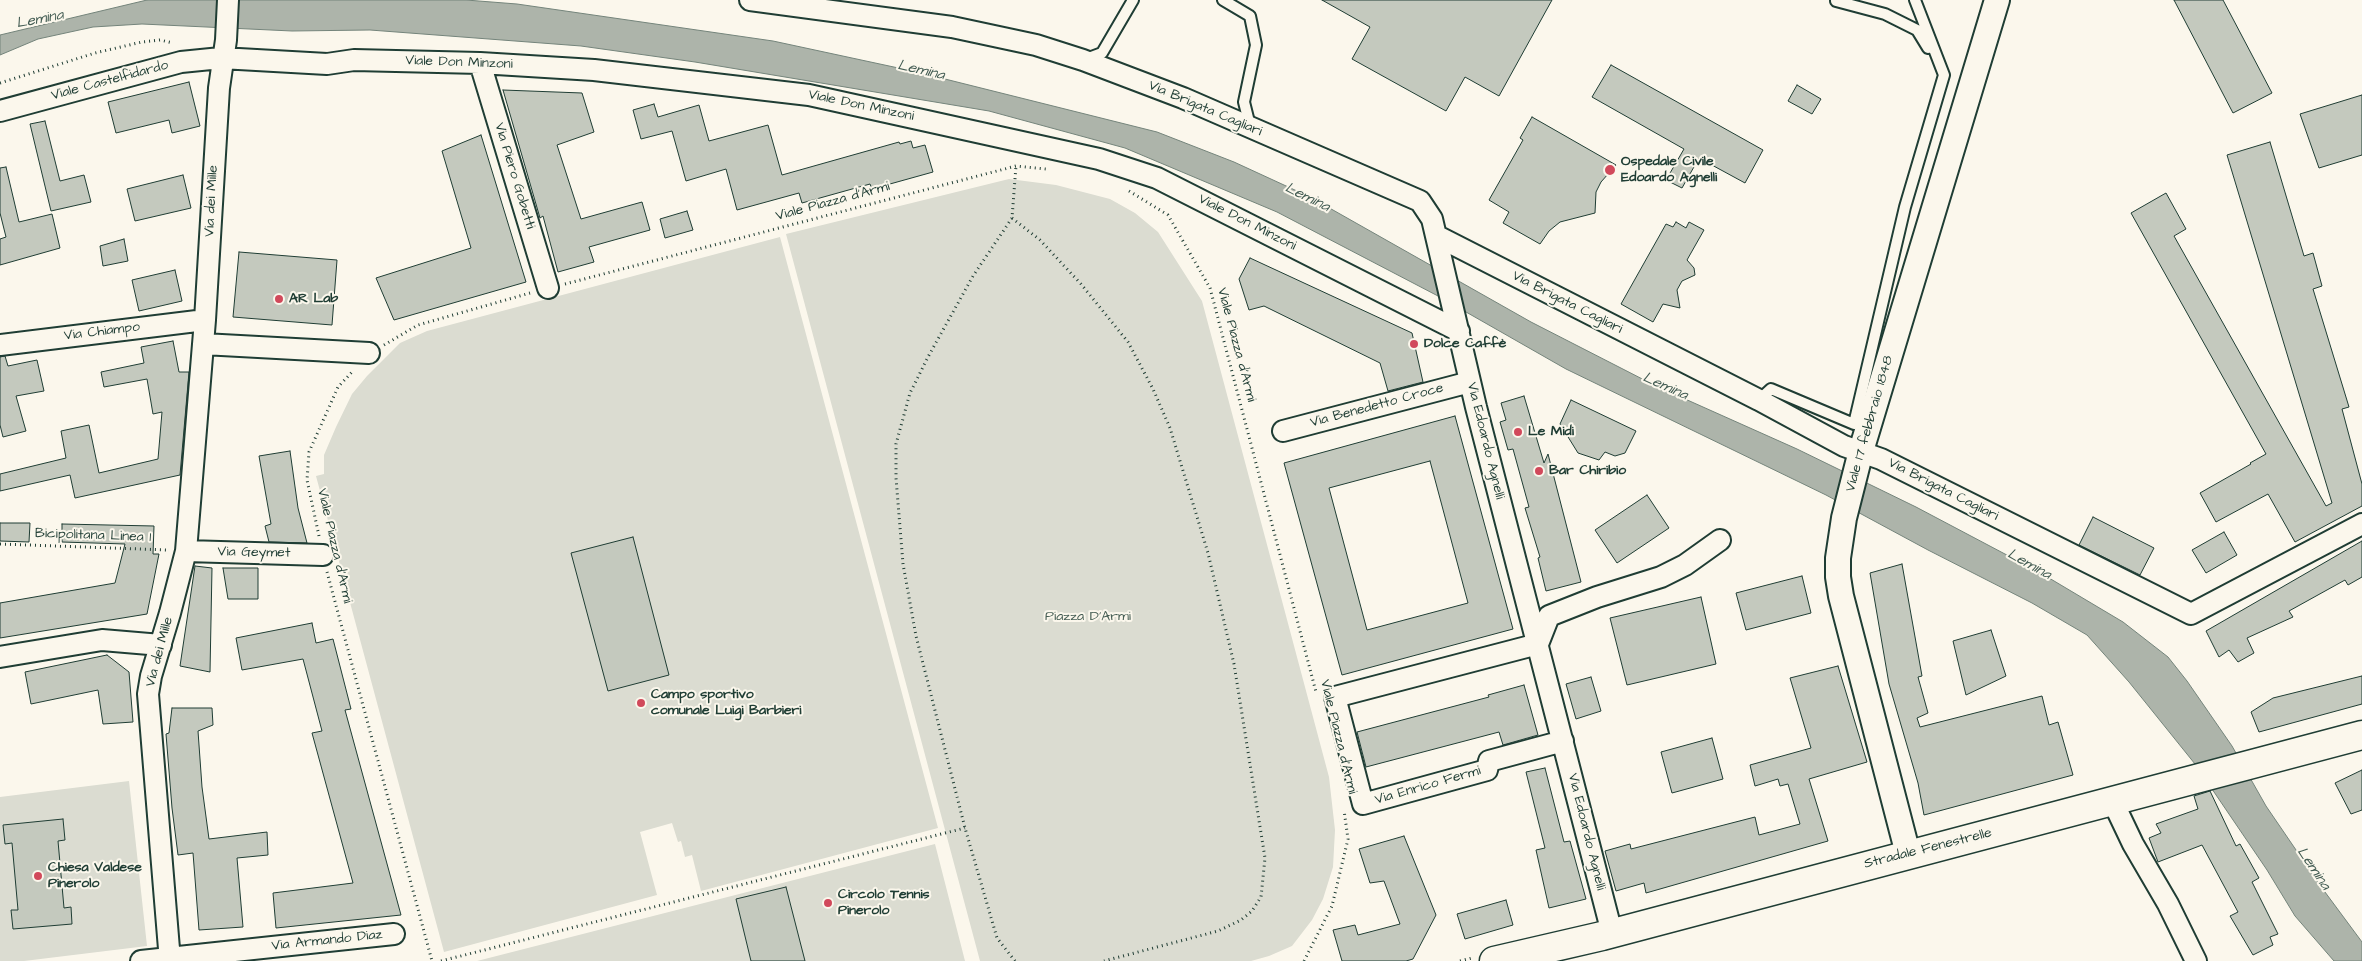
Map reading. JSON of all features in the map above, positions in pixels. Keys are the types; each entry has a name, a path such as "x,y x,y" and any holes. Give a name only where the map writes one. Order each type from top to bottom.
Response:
{"main road":[{"name":"Stradale Fenestrelle","path":"1494,961 1612,933 2362,735"}],"street":[{"name":"Via dei Mille","path":"170,959 148,694 150,676 161,646 186,551 205,320 221,58 226,40 228,0"},
{"name":"Via Brigata Cagliari","path":"750,0 952,27 1036,45 1083,60 1183,98 1420,201 1432,219 1437,236 1759,400 1844,446 1859,460 2190,614 2362,524"},
{"name":"Viale 17 febbraio 1848","path":"1908,854 1841,596 1838,558 1844,518 1859,460 1996,0"},
{"name":"Viale Castelfidardo","path":"0,111 181,62 221,58"},
{"name":"Viale Don Minzoni","path":"221,58 327,64 354,60 480,63 594,70 808,95 1099,159 1158,178 1459,331"},
{"name":"Via Piero Gobetti","path":"480,63 548,288"},
{"name":"Via Edoardo Agnelli","path":"1437,236 1470,382 1612,933"},
{"name":"Via Chiampo","path":"0,345 205,320"},
{"path":"203,344 369,353"},
{"name":"Via Benedetto Croce","path":"1283,431 1470,382"},
{"path":"1326,697 1538,644 1549,616 1597,597 1661,577 1685,565 1720,540"},
{"name":"Via Geymet","path":"186,551 322,554"},
{"path":"0,657 102,640 161,646"},
{"name":"Via Enrico Fermi","path":"1326,697 1364,804 1487,770 1488,761 1563,741"},
{"path":"2113,802 2133,844 2168,904 2196,961"},
{"name":"Via Armando Diaz","path":"141,961 394,934"}],"lane":[{"path":"1083,60 1102,54 1133,0"},
{"path":"1223,0 1250,16 1256,45 1244,102 1250,127"},
{"path":"1759,400 1771,389 1854,424 1905,207 1944,75 1915,0"},
{"path":"1836,1 1885,14 1917,30 1944,75"}],"path":[{"path":"0,84 95,53 142,42 160,40 177,44 181,62"},
{"path":"1015,961 997,938 965,828 916,636 903,564 896,478 896,444 910,393 928,357 973,276 1012,218 1016,166"},
{"name":"Viale Piazza d'Armi","path":"432,961 322,554 306,480 309,452 338,387 369,353 418,324 548,288 1016,166 1048,170"},
{"name":"Viale Piazza d'Armi","path":"1127,190 1168,215 1210,288 1326,697"},
{"path":"1012,218 1040,240 1080,284 1128,342 1153,389 1170,428 1190,488 1208,553 1234,664 1265,858 1261,897 1252,911 1241,920 1208,934 1104,961"},
{"name":"Bicipolitana Linea 1","path":"0,544 186,551"},
{"name":"Viale Piazza d'Armi","path":"1304,961 1332,906 1348,839 1343,807"},
{"path":"441,961 965,828"}],"green space":[{"name":"Piazza D'Armi","path":"1009,179 1056,185 1110,199 1135,213 1158,232 1202,301 1329,777 1335,830 1333,867 1323,899 1312,920 1292,946 1269,956 1251,961 980,961 786,234"},
{"name":"Campo sportivo comunale Luigi Barbieri","path":"780,237 938,828 701,891 692,855 685,857 681,841 678,842 672,823 640,832 657,895 444,952 316,476 324,474 324,455 336,427 352,394 367,376 400,343 427,331"},
{"path":"129,781 147,946 24,961 0,961 0,797"},
{"name":"Circolo Tennis Pinerolo","path":"935,844 965,961 477,961"}],"water":[{"name":"Lemina","path":"147,0 466,0 517,4 773,41 917,72 1157,132 1234,162 1310,197 1531,322 1656,386 1797,449 1916,507 2039,572 2123,622 2168,657 2187,681 2232,746 2266,806 2322,888 2362,942 2362,961 2334,961 2295,916 2267,870 2195,764 2129,682 2087,635 2032,603 1826,495 1566,369 1438,296 1277,212 1125,148 989,111 695,62 581,46 370,30 292,31 142,24 93,27 38,39 0,55 0,35"}],"building":[{"path":"1322,0 1552,0 1499,96 1465,77 1446,111 1352,59 1370,27"},
{"path":"2174,0 2223,0 2272,93 2233,113"},
{"path":"1611,65 1763,150 1745,183 1699,158 1682,188 1666,180 1684,149 1592,97"},
{"path":"189,82 200,126 172,133 169,120 116,133 108,102"},
{"path":"1797,85 1821,99 1812,114 1788,101"},
{"path":"503,90 582,93 594,132 557,145 581,219 642,202 650,230 589,247 594,262 558,272 543,216 540,218"},
{"path":"2362,95 2362,155 2319,168 2300,114"},
{"path":"654,104 658,117 699,105 709,141 768,125 782,175 899,142 900,144 911,141 913,148 925,145 933,172 872,189 870,184 802,203 799,193 737,210 726,169 686,181 672,131 641,139 633,110"},
{"path":"1532,117 1616,165 1601,182 1596,192 1595,213 1560,222 1549,231 1540,244 1503,223 1509,212 1489,200 1523,140 1520,138"},
{"path":"45,121 60,181 84,175 91,202 51,211 30,124"},
{"path":"481,135 526,282 394,320 376,278 471,248 442,151"},
{"path":"2270,142 2304,256 2313,253 2322,286 2313,289 2349,407 2342,409 2362,484 2362,506 2295,542 2268,494 2216,522 2200,493 2266,454 2131,213 2166,193 2186,229 2174,236 2326,506 2332,503 2227,155"},
{"path":"6,167 19,222 52,214 60,248 0,265 0,239 6,237 0,213 0,168"},
{"path":"183,175 191,208 135,221 127,189"},
{"path":"687,211 693,230 665,238 660,219"},
{"path":"1676,222 1686,228 1689,222 1704,230 1687,260 1694,268 1695,275 1682,281 1677,290 1680,308 1663,304 1653,322 1621,304 1666,224 1673,227"},
{"path":"124,239 128,261 103,266 100,246"},
{"path":"239,252 337,260 332,325 233,317"},
{"path":"1250,258 1412,333 1423,382 1388,391 1380,363 1264,306 1249,310 1239,279"},
{"path":"175,270 182,301 139,311 132,280"},
{"path":"173,341 179,372 189,372 180,475 75,498 70,475 0,491 0,474 66,458 61,431 89,425 99,473 158,459 162,412 153,414 147,379 104,387 101,372 144,363 141,347"},
{"path":"5,356 8,366 37,360 44,391 16,396 26,431 3,437 0,425 0,357"},
{"path":"1524,396 1544,463 1548,454 1581,582 1546,591 1538,558 1540,557 1525,508 1529,507 1513,449 1508,450 1500,422 1506,420 1501,403"},
{"path":"1571,400 1636,431 1625,453 1615,456 1605,452 1599,460 1578,453 1560,424"},
{"path":"1455,416 1513,629 1342,675 1284,463","holes":["1430,461 1468,603 1367,630 1329,488"]},
{"path":"290,451 298,508 307,543 269,542 265,526 271,524 259,456"},
{"path":"1647,495 1669,528 1617,563 1595,530"},
{"path":"2093,517 2154,548 2140,575 2079,545"},
{"path":"0,523 30,523 29,542 0,541"},
{"path":"62,524 154,526 153,554 159,554 147,614 0,638 0,603 115,583 125,544 62,542"},
{"path":"2224,532 2237,555 2206,573 2192,550"},
{"path":"633,537 669,675 608,691 571,553"},
{"path":"2362,541 2362,577 2348,585 2345,580 2289,611 2293,617 2247,638 2254,653 2238,662 2229,650 2219,657 2206,631"},
{"path":"1902,564 1922,676 1918,677 1928,713 1917,718 1920,727 2042,696 2049,725 2058,722 2073,775 1924,815 1918,783 1889,684 1870,573"},
{"path":"195,566 212,568 210,672 180,666"},
{"path":"223,568 258,568 258,599 228,599"},
{"path":"1802,576 1811,613 1746,630 1736,593"},
{"path":"1701,597 1716,664 1627,685 1610,618"},
{"path":"312,623 316,643 333,639 351,709 345,710 401,915 276,928 273,893 353,883 312,733 322,731 303,659 242,670 236,638"},
{"path":"1991,630 2006,676 1966,695 1953,641"},
{"path":"107,655 129,672 133,722 103,724 98,690 31,704 25,672"},
{"path":"1838,666 1867,762 1809,779 1828,841 1646,893 1644,883 1616,891 1605,851 1630,844 1631,849 1755,817 1759,835 1800,824 1788,784 1780,786 1778,779 1755,786 1750,765 1811,748 1790,678"},
{"path":"2362,676 2362,704 2259,732 2251,712 2273,698"},
{"path":"1591,677 1601,711 1576,719 1566,684"},
{"path":"1524,685 1538,735 1503,745 1499,732 1366,767 1357,732 1489,697 1488,695"},
{"path":"172,708 212,708 213,725 198,731 202,787 209,839 267,832 268,855 237,858 243,927 199,930 193,853 178,855 172,808 166,734 169,733"},
{"path":"1712,738 1723,779 1672,793 1661,752"},
{"path":"1545,768 1564,842 1570,841 1586,899 1549,908 1536,850 1545,848 1526,772"},
{"path":"2362,770 2362,810 2351,814 2335,783"},
{"path":"2210,791 2236,846 2240,844 2259,878 2252,882 2278,934 2270,937 2273,945 2253,955 2230,916 2238,912 2202,845 2158,862 2149,838 2161,833 2156,824 2198,809 2194,796"},
{"name":"Chiesa Valdese Pinerolo","path":"63,819 65,840 58,841 64,908 71,907 72,924 13,929 11,910 18,910 12,843 5,844 3,825"},
{"path":"1404,836 1436,915 1413,959 1406,961 1342,961 1333,930 1355,925 1358,935 1400,924 1384,881 1370,883 1359,849"},
{"path":"786,887 805,961 751,961 736,899"},
{"path":"1506,900 1513,925 1465,939 1457,914"}],"place":[{"name":"Ospedale Civile Edoardo Agnelli","path":"1610,170"},
{"name":"AR Lab","path":"279,299"},
{"name":"Dolce Caffè","path":"1414,344"},
{"name":"Le Midi","path":"1518,432"},
{"name":"Bar Chiribio","path":"1539,471"},
{"name":"Campo sportivo comunale Luigi Barbieri","path":"641,703"},
{"name":"Chiesa Valdese Pinerolo","path":"38,876"},
{"name":"Circolo Tennis Pinerolo","path":"828,903"}]}
